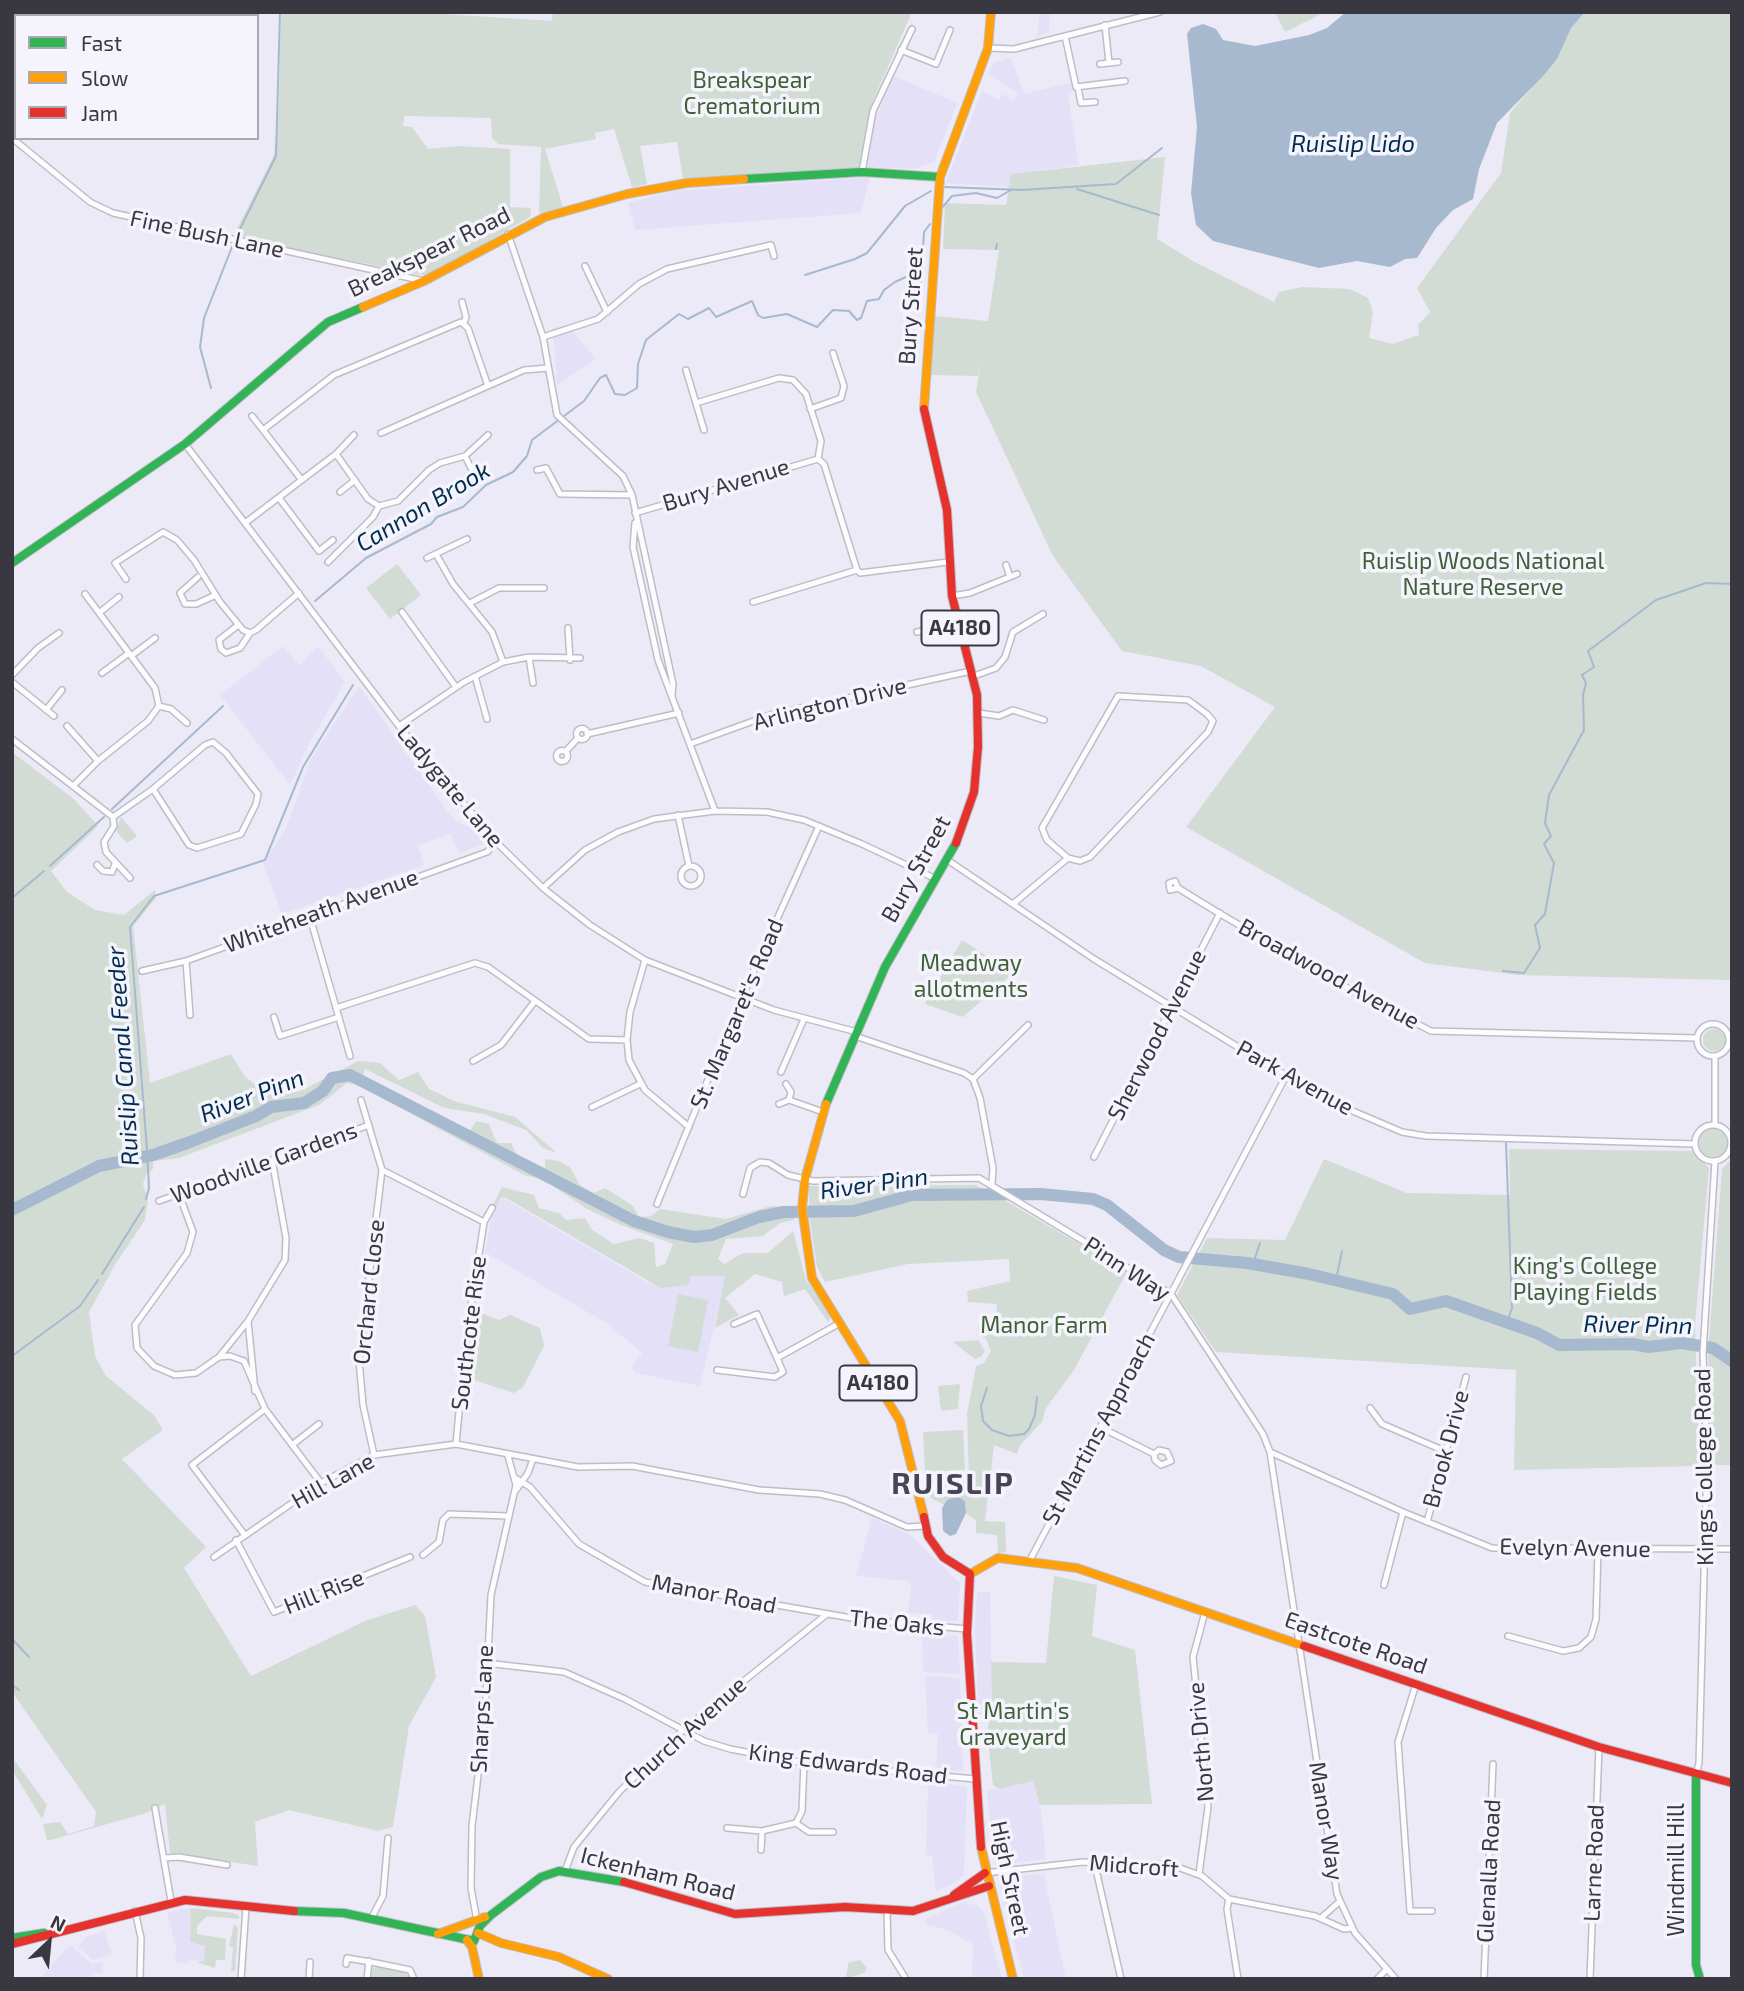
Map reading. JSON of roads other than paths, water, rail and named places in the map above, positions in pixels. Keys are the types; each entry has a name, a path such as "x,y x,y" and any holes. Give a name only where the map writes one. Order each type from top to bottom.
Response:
{"main road":[{"name":"A4180","path":"988,48 991,12"},
{"name":"Bury Street","path":"970,1574 953,1565 938,1552 925,1527 910,1453 900,1421 811,1278 802,1208 805,1179 823,1112 885,967 946,859 968,816 973,796 979,713 973,673 952,596 947,510 923,404 940,177 988,48"},
{"name":"Breakspear Road","path":"12,562 185,444 328,323 424,281 508,234 545,217 641,191 687,183 862,172 940,177"},
{"name":"Eastcote Road","path":"970,1574 998,1558 1077,1568 1599,1747 1732,1783"},
{"name":"High Street","path":"970,1574 967,1629 975,1779 985,1873 1013,1979"},
{"name":"Windmill Hill","path":"1696,1773 1696,1965 1700,1979"},
{"name":"Ickenham Road","path":"12,1944 171,1901 192,1900 246,1907 332,1911 435,1934 473,1937 494,1913 541,1877 565,1871 612,1879 735,1914 837,1907 924,1910 989,1886"},
{"name":"Ickenham Road","path":"949,1899 985,1873"},
{"name":"Ickenham Road","path":"435,1934 470,1924 494,1913"},
{"path":"479,1979 472,1947 473,1937 473,1925 470,1924 462,1932 473,1937 559,1957 608,1979"},
{"name":"Ickenham Road","path":"12,1938 61,1932"},
{"name":"Windmill Hill","path":"1691,1979 1696,1965"}],"street":[{"path":"988,48 1014,49 1160,12"},
{"path":"1105,25 1109,63"},
{"path":"862,172 873,111 912,29"},
{"path":"934,71 950,30"},
{"path":"1065,36 1081,103 1095,102"},
{"path":"901,50 936,64"},
{"path":"1100,64 1118,62"},
{"path":"1079,88 1125,81"},
{"name":"Fine Bush Lane","path":"14,140 90,202 113,213 424,281"},
{"path":"508,234 543,337 557,416 623,476 632,495 673,684 672,695"},
{"path":"543,337 586,324 607,312 639,284 667,269 771,245 774,256"},
{"path":"585,266 607,312"},
{"path":"462,302 466,317 464,323 488,386"},
{"path":"262,430 334,375 455,323 464,323"},
{"path":"810,409 841,398 844,386 833,353"},
{"path":"380,433 524,370 548,368"},
{"path":"685,370 704,430"},
{"path":"696,403 786,378 803,388 822,448 818,459 824,464 857,570 860,573 948,562"},
{"path":"252,416 301,479"},
{"path":"245,523 335,454 354,435"},
{"path":"328,562 373,517 379,506 398,501 440,463 465,456 488,435"},
{"name":"Ladygate Lane","path":"185,444 399,726 496,842 543,888 590,925 645,960 741,999 856,1034 964,1073 973,1079"},
{"path":"335,454 368,499 379,506"},
{"path":"465,456 472,470"},
{"name":"Bury Avenue","path":"635,513 818,459"},
{"path":"537,470 546,468 560,494 632,495"},
{"path":"340,492 355,480"},
{"path":"279,498 319,551 332,540"},
{"path":"635,513 634,547 650,630 666,686 672,695 715,811"},
{"path":"126,579 115,562 163,532 177,540 194,560 237,626 250,633"},
{"path":"427,558 467,539"},
{"path":"436,554 447,576 492,632 503,662"},
{"path":"1006,565 1010,577"},
{"path":"754,602 857,570"},
{"path":"952,596 970,593 1017,574"},
{"path":"198,577 180,593 185,604 196,604 216,595"},
{"path":"470,603 499,588 544,588"},
{"path":"237,626 219,640 220,649 226,653 240,648 250,633 299,593"},
{"path":"73,786 98,761 148,722 159,706 155,688 85,594"},
{"path":"99,613 120,597"},
{"path":"402,612 457,687"},
{"name":"Arlington Drive","path":"690,744 771,715 996,668 1005,657 1013,632 1043,612"},
{"path":"917,632 958,623"},
{"path":"568,628 569,660"},
{"path":"650,630 660,628"},
{"path":"12,675 38,648 59,633"},
{"path":"102,673 155,638"},
{"path":"399,726 457,687 503,662 529,657 569,660 580,658"},
{"path":"529,657 533,683"},
{"path":"475,676 487,719"},
{"path":"12,682 54,716"},
{"path":"47,710 62,690"},
{"path":"1118,696 1188,700 1213,721 1208,732 1090,858 1080,861 1069,858 1047,840 1042,828 1118,696"},
{"path":"159,706 171,709 187,723"},
{"path":"979,713 999,716 1013,710 1044,720"},
{"path":"566,751 578,738 576,733 579,728 585,729 587,734 679,713"},
{"path":"67,726 98,761"},
{"path":"12,739 113,817 114,826 104,842 106,852 130,878"},
{"path":"113,817 153,789 205,744 213,742 226,753 258,794 241,834 197,848 189,845 153,789"},
{"path":"543,888 570,862 599,841 645,822 715,811 767,812 818,826 934,878"},
{"path":"678,815 689,866"},
{"name":"St. Margaret's Road","path":"657,1203 741,999 818,826"},
{"name":"Whiteheath Avenue","path":"142,971 186,961 309,914 487,852 496,842"},
{"path":"1013,904 1069,858"},
{"name":"Park Avenue","path":"946,859 1171,1006 1286,1076 1402,1132 1426,1136 1695,1144"},
{"path":"97,864 103,871 112,872 115,864"},
{"name":"Broadwood Avenue","path":"1178,888 1351,990 1431,1031 1697,1038"},
{"name":"Sherwood Avenue","path":"1094,1157 1220,913"},
{"path":"309,914 350,1056"},
{"path":"645,960 630,1012 627,1040 629,1060 640,1084 665,1110 689,1127"},
{"path":"186,961 190,1015"},
{"path":"336,1009 475,963 488,967 589,1039 627,1040"},
{"path":"473,1061 501,1045 535,1001"},
{"path":"274,1017 280,1036 339,1017"},
{"path":"781,1072 804,1019"},
{"path":"1714,1024 1725,1028 1730,1040 1724,1051 1715,1056 1703,1052 1697,1038 1703,1027 1714,1024"},
{"path":"994,1186 980,1098 973,1079 1028,1025"},
{"path":"1715,1056 1715,1125"},
{"name":"St Martins Approach","path":"1030,1560 1286,1076"},
{"path":"592,1107 640,1084"},
{"path":"786,1084 791,1092 789,1100"},
{"path":"361,1100 382,1170 484,1222 492,1208"},
{"path":"779,1104 789,1100 823,1112"},
{"name":"Woodville Gardens","path":"159,1201 369,1125"},
{"path":"1715,1125 1729,1133 1731,1144 1726,1155 1715,1161 1699,1155 1695,1144 1700,1129 1715,1125"},
{"path":"179,1194 193,1232 187,1253 135,1325 137,1348 154,1366 175,1375 196,1373 219,1357 248,1321 285,1260 285,1238 272,1160"},
{"name":"Kings College Road","path":"1696,1773 1699,1763 1707,1461 1703,1336 1715,1161"},
{"path":"743,1194 748,1173 757,1162 769,1163 785,1174 805,1179"},
{"name":"Orchard Close","path":"374,1455 363,1405 359,1360 382,1170"},
{"name":"Pinn Way","path":"805,1179 974,1177 994,1186 1171,1294 1263,1434 1270,1452 1299,1644"},
{"name":"Southcote Rise","path":"456,1444 466,1338 484,1222"},
{"path":"717,1370 775,1377 783,1373 757,1314 734,1324"},
{"path":"248,1321 255,1391"},
{"path":"777,1359 840,1323"},
{"path":"219,1357 230,1356 244,1361 265,1409 321,1483"},
{"name":"Brook Drive","path":"1427,1521 1466,1377"},
{"path":"1370,1408 1382,1424 1447,1452"},
{"path":"244,1534 192,1465 265,1409"},
{"path":"292,1445 319,1424"},
{"path":"1100,1427 1154,1454"},
{"name":"Hill Lane","path":"214,1556 321,1483 374,1455 456,1444 508,1456"},
{"name":"Evelyn Avenue","path":"1270,1452 1403,1512 1503,1550 1732,1549"},
{"path":"508,1456 578,1467 632,1466 759,1490 820,1494 845,1500 907,1527 925,1527"},
{"name":"Sharps Lane","path":"470,1924 471,1834 485,1717 491,1595 515,1478 508,1456"},
{"name":"Sharps Lane","path":"513,1498 533,1460"},
{"path":"515,1478 524,1480"},
{"name":"Manor Road","path":"524,1480 579,1544 637,1578 662,1587 827,1614"},
{"path":"1384,1585 1403,1512"},
{"path":"423,1555 441,1539 447,1516 508,1516"},
{"name":"Hill Rise","path":"236,1540 274,1612 410,1557"},
{"path":"1508,1636 1563,1650 1579,1648 1591,1637 1596,1619 1598,1551"},
{"name":"North Drive","path":"1199,1874 1208,1807 1194,1657 1205,1612"},
{"name":"The Oaks","path":"827,1614 898,1624 967,1629"},
{"name":"Church Avenue","path":"565,1871 574,1847 599,1814 682,1730 827,1614"},
{"name":"Manor Way","path":"1299,1644 1339,1902 1352,1928 1396,1979"},
{"name":"King Edwards Road","path":"486,1663 564,1672 625,1699 682,1730 730,1749 804,1763 975,1779"},
{"path":"1416,1684 1398,1742 1402,1810 1410,1910 1432,1911"},
{"name":"Larne Road","path":"1590,1979 1599,1747"},
{"path":"796,1823 802,1811 804,1763"},
{"name":"Glenalla Road","path":"1484,1979 1493,1764"},
{"path":"155,1808 171,1901"},
{"path":"727,1828 762,1830 796,1823 809,1832 833,1832"},
{"path":"761,1850 762,1830"},
{"path":"371,1919 383,1896 388,1838"},
{"path":"164,1858 178,1857 228,1865"},
{"path":"1094,1861 1121,1979"},
{"name":"Midcroft","path":"985,1873 1094,1861 1155,1863 1199,1874 1229,1899 1321,1918 1344,1929 1352,1928"},
{"path":"1229,1899 1227,1909 1238,1979"},
{"path":"1321,1918 1339,1902"},
{"path":"241,1979 246,1907"},
{"path":"887,1910 888,1950 906,1979"},
{"path":"135,1911 141,1938 140,1979"},
{"path":"346,1964 347,1958 369,1961 407,1970 413,1973 414,1979"},
{"path":"367,1979 369,1961"},
{"path":"309,1979 310,1962"},
{"path":"1377,1979 1387,1969"}],"water":[{"name":"Ruislip Lido","path":"1346,12 1585,12 1571,28 1557,59 1497,123 1479,169 1473,199 1453,210 1436,228 1417,258 1405,259 1390,267 1357,261 1319,268 1213,241 1196,225 1191,193 1197,127 1187,34 1191,28 1203,24 1216,29 1223,40 1255,46 1309,35 1327,28"},
{"path":"957,1496 965,1501 966,1513 956,1534 950,1536 943,1531 942,1508 947,1500"}],"waterway":[{"path":"237,235 276,156 280,12"},
{"name":"Cannon Brook","path":"945,187 1022,190 1116,184 1162,148"},
{"path":"1077,189 1159,215"},
{"name":"Cannon Brook","path":"941,209 952,196 976,193 997,198 1011,190"},
{"name":"Ruislip Canal Feeder","path":"805,275 867,253 905,206 931,191"},
{"name":"Cannon Brook","path":"315,601 366,558 431,524 437,517 463,507 486,485 513,472 527,456 532,440 584,401 600,378 606,375 615,394 625,395 637,388 638,364 646,340 679,314 688,319 709,308 716,317 752,301 758,315 763,318 787,314 817,327 833,310 849,311 857,320 861,318 867,301 879,299 884,290 895,282 908,276 921,282 924,232 930,224"},
{"path":"996,249 997,244"},
{"path":"211,388 200,347 204,318 232,247"},
{"path":"1503,971 1524,973 1540,948 1535,925 1545,914 1554,863 1544,844 1551,836 1545,823 1549,795 1584,730 1583,695 1586,683 1582,675 1594,667 1588,651 1656,600 1706,583 1732,584"},
{"name":"Ruislip Canal Feeder","path":"146,1199 149,1188 147,1150 130,927 154,896 265,860 303,767 353,685"},
{"name":"Cannon Brook","path":"112,809 223,706"},
{"name":"Cannon Brook","path":"50,866 104,817"},
{"name":"Cannon Brook","path":"12,898 44,871"},
{"name":"River Pinn","path":"12,1210 99,1166 153,1155 256,1116 271,1107 304,1103 323,1091 332,1078 350,1075 634,1221 668,1232 694,1237 712,1235 759,1217 784,1212 854,1211 912,1195 1041,1194 1093,1199 1107,1205 1164,1250 1179,1257 1247,1263 1309,1274 1393,1294 1410,1309 1446,1301 1537,1333 1559,1345 1632,1344 1649,1347 1681,1343 1713,1348 1732,1361"},
{"path":"1506,1142 1512,1308 1507,1322"},
{"name":"Ruislip Canal Feeder","path":"102,1274 144,1207"},
{"path":"1253,1264 1260,1243"},
{"path":"1336,1280 1342,1251"},
{"name":"Ruislip Canal Feeder","path":"12,1356 80,1306 98,1280"},
{"path":"987,1388 981,1406 983,1421 992,1430 1009,1436 1024,1434 1029,1429 1035,1415 1037,1397"},
{"path":"12,1639 29,1657"},
{"path":"12,1685 19,1690"}],"district":[{"name":"RUISLIP","path":"953,1484"}],"park label":[{"name":"Breakspear Crematorium","path":"752,93"},
{"name":"Ruislip Woods National Nature Reserve","path":"1483,574"},
{"name":"Meadway allotments","path":"971,976"},
{"name":"King's College Playing Fields","path":"1585,1279"},
{"name":"Manor Farm","path":"1044,1325"},
{"name":"St Martin's Graveyard","path":"1013,1724"}]}
